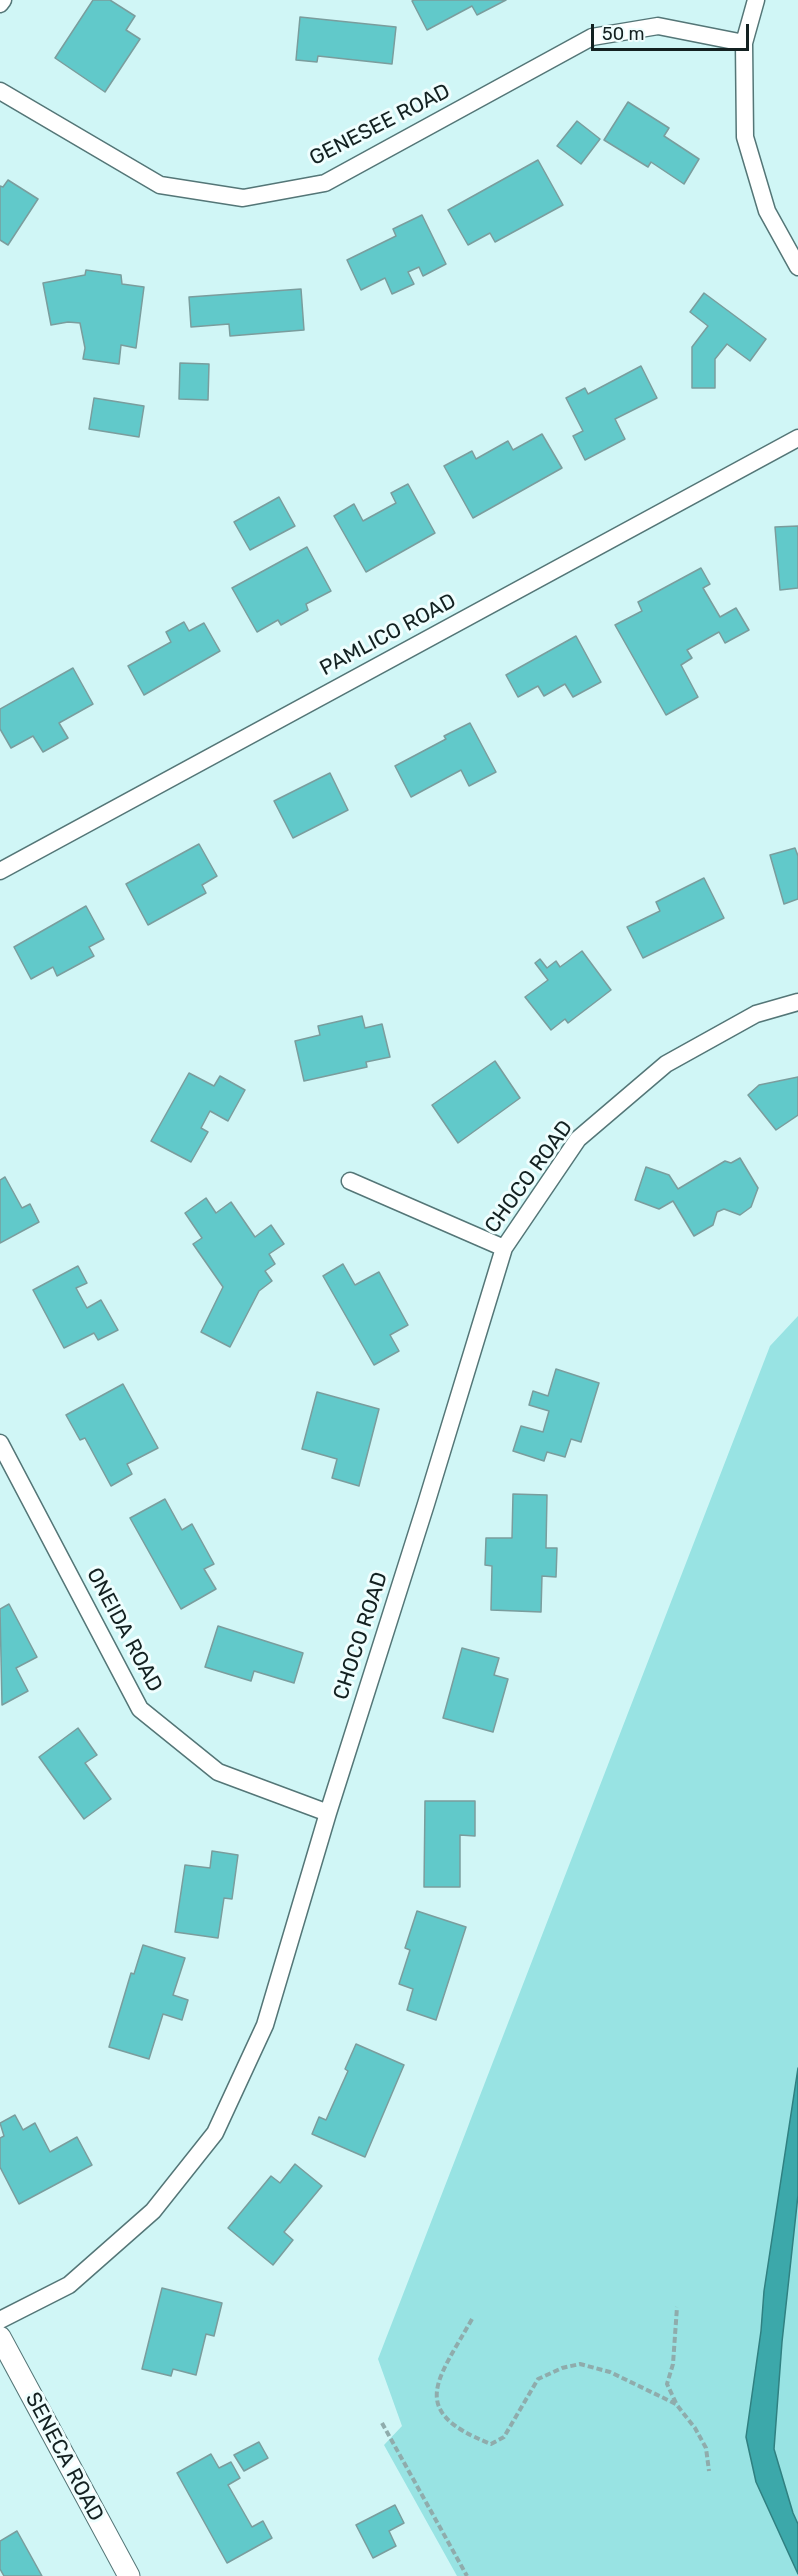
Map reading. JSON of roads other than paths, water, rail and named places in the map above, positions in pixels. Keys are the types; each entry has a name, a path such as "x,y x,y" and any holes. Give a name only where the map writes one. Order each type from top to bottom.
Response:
{"street":[{"path":"0,4 3,0"},
{"path":"756,0 744,43 745,137 767,211 798,267"},
{"name":"GENESEE ROAD","path":"0,91 160,185 243,198 325,183 592,37 658,26 744,43"},
{"name":"PAMLICO ROAD","path":"0,871 798,438"},
{"name":"CHOCO ROAD","path":"0,2320 69,2285 153,2211 215,2133 265,2025 328,1813 504,1248 578,1139 666,1064 756,1014 798,1002"},
{"path":"350,1181 504,1248"},
{"name":"ONEIDA ROAD","path":"0,1443 140,1709 218,1772 328,1813"},
{"name":"SENECA ROAD","path":"0,2337 129,2576"}]}
